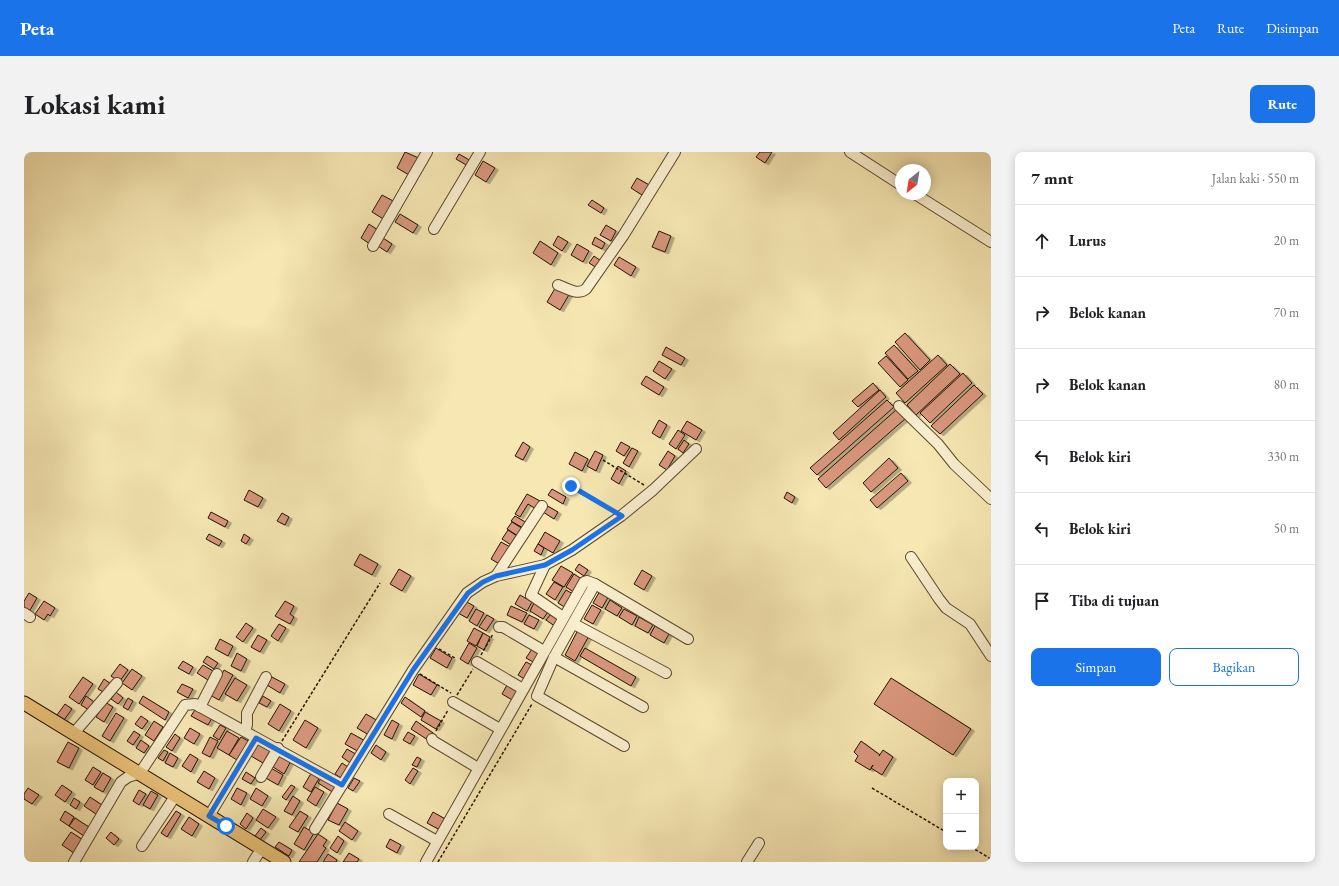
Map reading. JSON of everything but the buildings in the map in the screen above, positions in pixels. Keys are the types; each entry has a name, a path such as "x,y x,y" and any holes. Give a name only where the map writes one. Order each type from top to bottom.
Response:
{"main road":[{"path":"24,702 284,862"}],"street":[{"path":"373,246 427,152"},
{"path":"434,229 480,152"},
{"path":"558,285 577,292 582,292 586,289 623,236 675,152"},
{"path":"850,152 895,181"},
{"path":"924,200 991,242"},
{"path":"899,406 938,444 954,464 991,498"},
{"path":"315,829 413,670 430,644 468,593 483,582 496,576 545,565 572,550 622,516 653,490 696,449"},
{"path":"496,576 542,506"},
{"path":"912,557 946,608 970,624 991,656"},
{"path":"545,565 531,595 563,617"},
{"path":"426,862 582,584 587,581 595,584 688,639"},
{"path":"595,584 574,624 554,657 537,694 539,697 624,746"},
{"path":"574,624 666,674"},
{"path":"499,626 544,651"},
{"path":"554,657 643,707"},
{"path":"477,662 523,689"},
{"path":"200,706 217,674"},
{"path":"245,731 247,725 247,713 266,677"},
{"path":"74,733 117,683"},
{"path":"453,702 500,729"},
{"path":"74,862 121,782 128,777 140,773 181,708 189,704 200,706 256,738 278,748 342,785"},
{"path":"209,816 256,738"},
{"path":"432,739 478,768"},
{"path":"260,777 278,748"},
{"path":"142,846 176,795"},
{"path":"389,814 437,841"},
{"path":"746,862 759,842"},
{"path":"253,862 262,848"}],"path":[{"path":"603,460 653,490"},
{"path":"571,486 622,516"},
{"path":"278,748 380,583"},
{"path":"413,670 457,696 499,626"},
{"path":"430,644 455,658"},
{"path":"438,862 537,694"},
{"path":"432,739 453,702"},
{"path":"872,788 943,830"},
{"path":"976,850 991,859"}],"route":[{"path":"226,826 209,816 256,738 278,748 342,785 430,644 468,593 483,582 496,576 545,565 572,550 622,516 571,486"}]}
